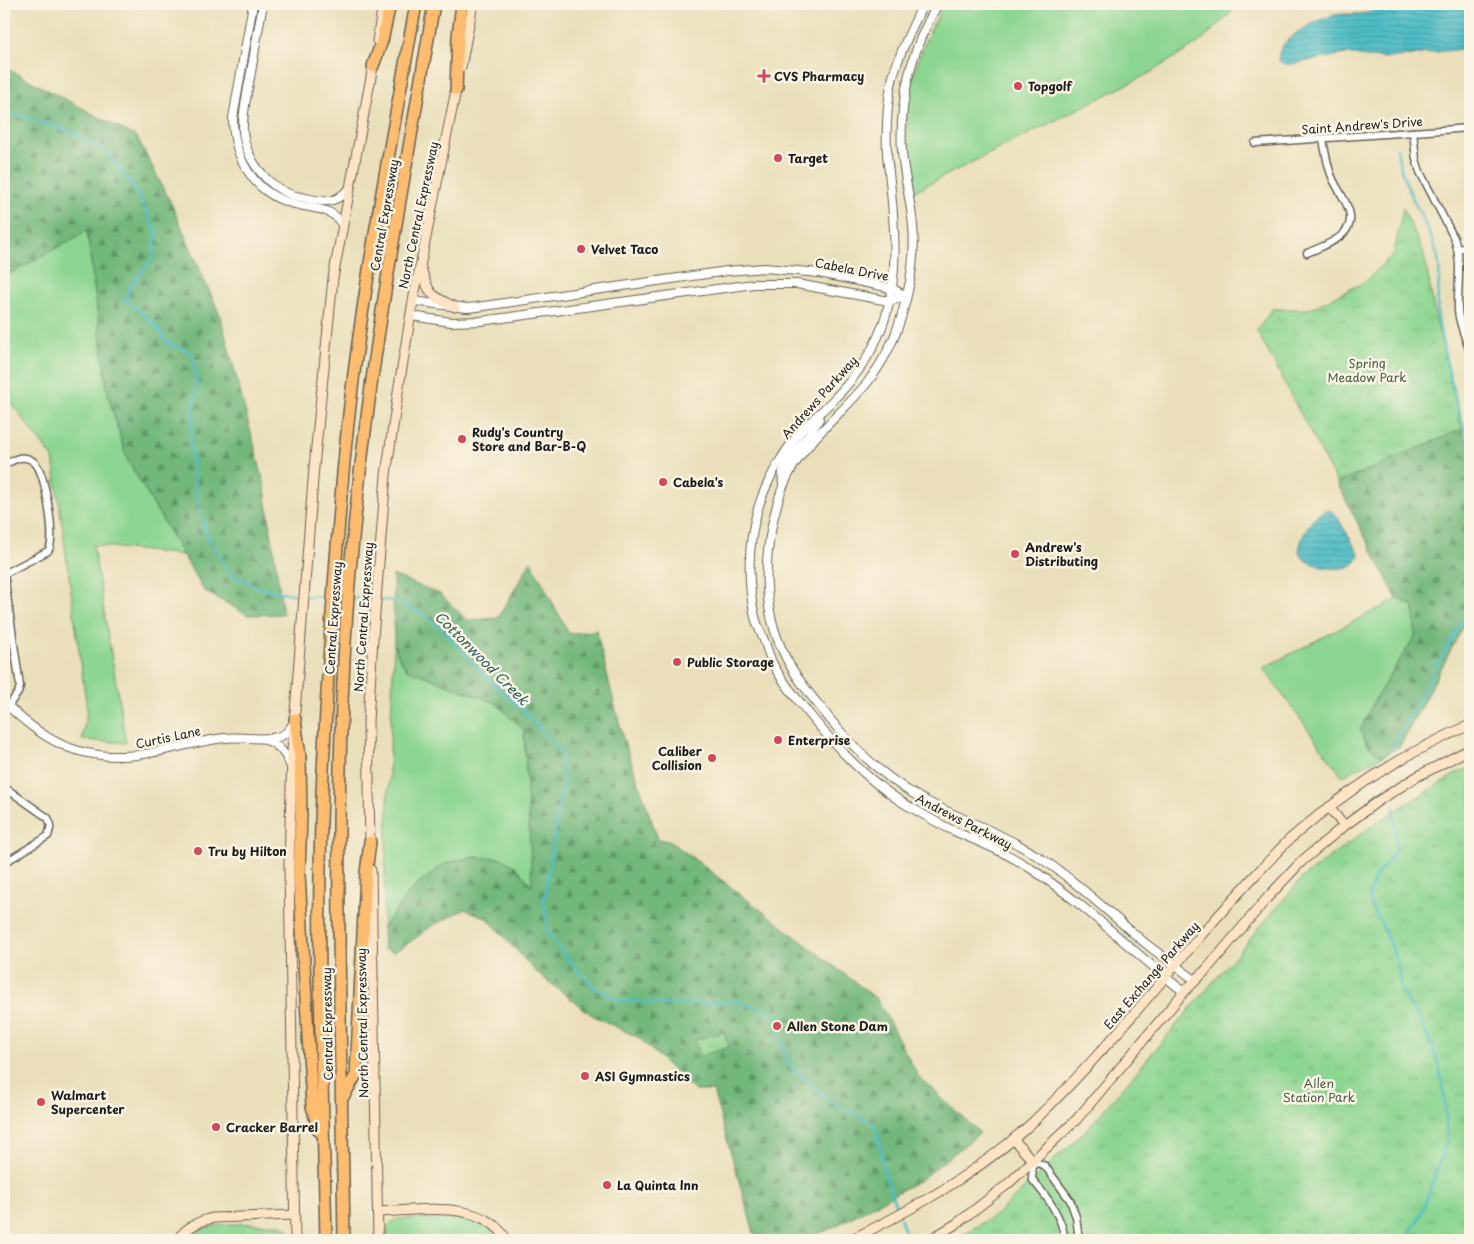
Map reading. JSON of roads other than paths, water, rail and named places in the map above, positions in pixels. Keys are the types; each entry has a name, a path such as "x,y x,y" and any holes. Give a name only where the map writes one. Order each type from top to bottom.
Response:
{"highway":[{"path":"373,66 382,41 390,4"},
{"name":"Central Expressway","path":"326,1240 321,967 321,825 336,564 347,433 362,319 375,233 416,4"},
{"name":"Central Expressway","path":"344,1240 339,878 345,635 362,458 384,292 434,4"},
{"path":"456,90 458,36 462,4"},
{"path":"295,720 300,757 300,874 312,1106 324,1149"},
{"path":"342,1099 356,1075 366,873 370,842"}],"main road":[{"path":"296,1240 289,868 295,720 319,403 333,278 383,4"},
{"name":"North Central Expressway","path":"378,1240 368,721 373,638 388,461 410,316 473,4"},
{"path":"420,264 426,284 432,295 454,307"},
{"name":"East Exchange Parkway","path":"850,1240 936,1194 982,1163 1013,1139 1078,1076 1230,901 1290,839 1330,806 1406,757 1470,725"},
{"path":"929,1240 956,1224 1008,1184 1077,1119 1184,992 1285,878 1320,845 1398,788 1470,749"},
{"path":"1330,806 1344,826"},
{"path":"1013,1139 1033,1161"},
{"path":"378,1212 441,1210 468,1212 485,1218 507,1240"},
{"path":"177,1240 191,1226 202,1220 213,1218 295,1216"}],"street":[{"path":"253,4 233,118 234,139 241,160 249,174 273,196 293,204 328,211 338,218 342,225"},
{"path":"263,4 243,120 246,144 250,156 265,177 276,186 295,196 330,202 340,198 349,189"},
{"path":"923,4 934,11"},
{"name":"Andrews Parkway","path":"923,4 893,75 888,112 887,155 892,195 895,252 890,301 878,339 867,361 845,388 802,430 783,456 764,493 753,533 749,571 755,619 773,664 792,693 830,741 868,777 886,792 933,820 998,850 1039,874 1082,905 1184,992"},
{"name":"Andrews Parkway","path":"938,4 918,47 904,96 902,154 913,226 914,255 911,278 900,319 889,348 880,364 866,384 808,444 783,487 770,533 765,570 770,615 784,656 808,692 840,732 877,768 920,798 1002,836 1048,862 1083,889 1151,948 1195,980"},
{"name":"Saint Andrew's Drive","path":"1255,144 1470,128"},
{"path":"1413,132 1416,158 1420,172 1458,249 1460,268 1458,314 1470,352"},
{"path":"1307,253 1325,246 1343,235 1350,225 1351,219 1347,206 1332,176 1323,138"},
{"path":"1458,249 1470,246"},
{"name":"Cabela Drive","path":"413,301 467,308 727,271 766,268 819,273 892,288 906,296"},
{"name":"Cabela Drive","path":"410,316 451,322 481,321 754,284 797,284 890,301 906,296"},
{"path":"783,487 783,472 798,446 817,425 818,415"},
{"path":"4,465 16,459 27,458 38,467 48,504 52,541 48,550 4,574 20,686 18,693 6,704"},
{"path":"749,571 765,570"},
{"name":"Curtis Lane","path":"6,704 30,726 55,742 72,749 98,755 136,756 157,753 206,740 280,737 287,733 295,720"},
{"path":"830,741 840,732"},
{"path":"264,739 274,743 282,750 292,769"},
{"path":"4,787 48,818 51,825 48,836 4,863"},
{"path":"954,831 960,818"},
{"path":"1039,874 1048,862"},
{"path":"1065,1240 1062,1226 1054,1207 1032,1178 1033,1161 1045,1166 1070,1200 1076,1217 1079,1240"}],"water":[{"path":"1392,4 1470,4 1470,48 1388,58 1346,54 1292,64 1279,61 1279,53 1283,45 1308,26 1335,15 1366,13"},
{"path":"1329,510 1336,515 1359,554 1356,562 1350,566 1341,568 1321,567 1304,559 1299,553 1304,533 1312,521 1323,512"}],"waterway":[{"name":"Cottonwood Creek","path":"4,111 70,131 105,151 133,186 157,232 152,259 131,285 125,300 145,315 159,330 166,342 192,353 197,379 190,443 196,493 205,531 231,575 260,588 302,596"},
{"path":"1397,147 1403,175 1427,227 1439,262 1437,310 1440,328 1456,402 1470,444"},
{"name":"Cottonwood Creek","path":"307,596 329,597"},
{"name":"Cottonwood Creek","path":"352,598 396,601 421,613 449,636 480,671 527,714 559,750 565,788 561,792 544,901 548,932 566,957 595,988 618,1000 670,1005 738,1001 776,1014 778,1032 788,1064 830,1101 875,1124 886,1177 898,1213"},
{"path":"1393,749 1434,670 1466,615 1470,598"},
{"path":"1394,808 1396,848 1388,862 1375,876 1369,897 1372,908 1385,931 1397,961 1401,988 1406,1000 1420,1020 1438,1062 1445,1098 1447,1141 1424,1207 1417,1222 1411,1229 1411,1240"},
{"name":"Cottonwood Creek","path":"900,1218 908,1240"}],"place":[{"name":"CVS Pharmacy","path":"764,76"},
{"name":"Topgolf","path":"1018,86"},
{"name":"Target","path":"778,158"},
{"name":"Velvet Taco","path":"581,249"},
{"name":"Rudy's Country Store and Bar-B-Q","path":"462,439"},
{"name":"Cabela's","path":"663,482"},
{"name":"Andrew's Distributing","path":"1015,554"},
{"name":"Public Storage","path":"677,662"},
{"name":"Enterprise","path":"778,740"},
{"name":"Caliber Collision","path":"712,758"},
{"name":"Tru by Hilton","path":"198,851"},
{"name":"Allen Stone Dam","path":"777,1026"},
{"name":"ASI Gymnastics","path":"585,1076"},
{"name":"Walmart Supercenter","path":"41,1102"},
{"name":"Cracker Barrel","path":"216,1127"},
{"name":"La Quinta Inn","path":"607,1185"}],"park label":[{"name":"Spring Meadow Park","path":"1367,370"},
{"name":"Allen Station Park","path":"1319,1090"}]}
